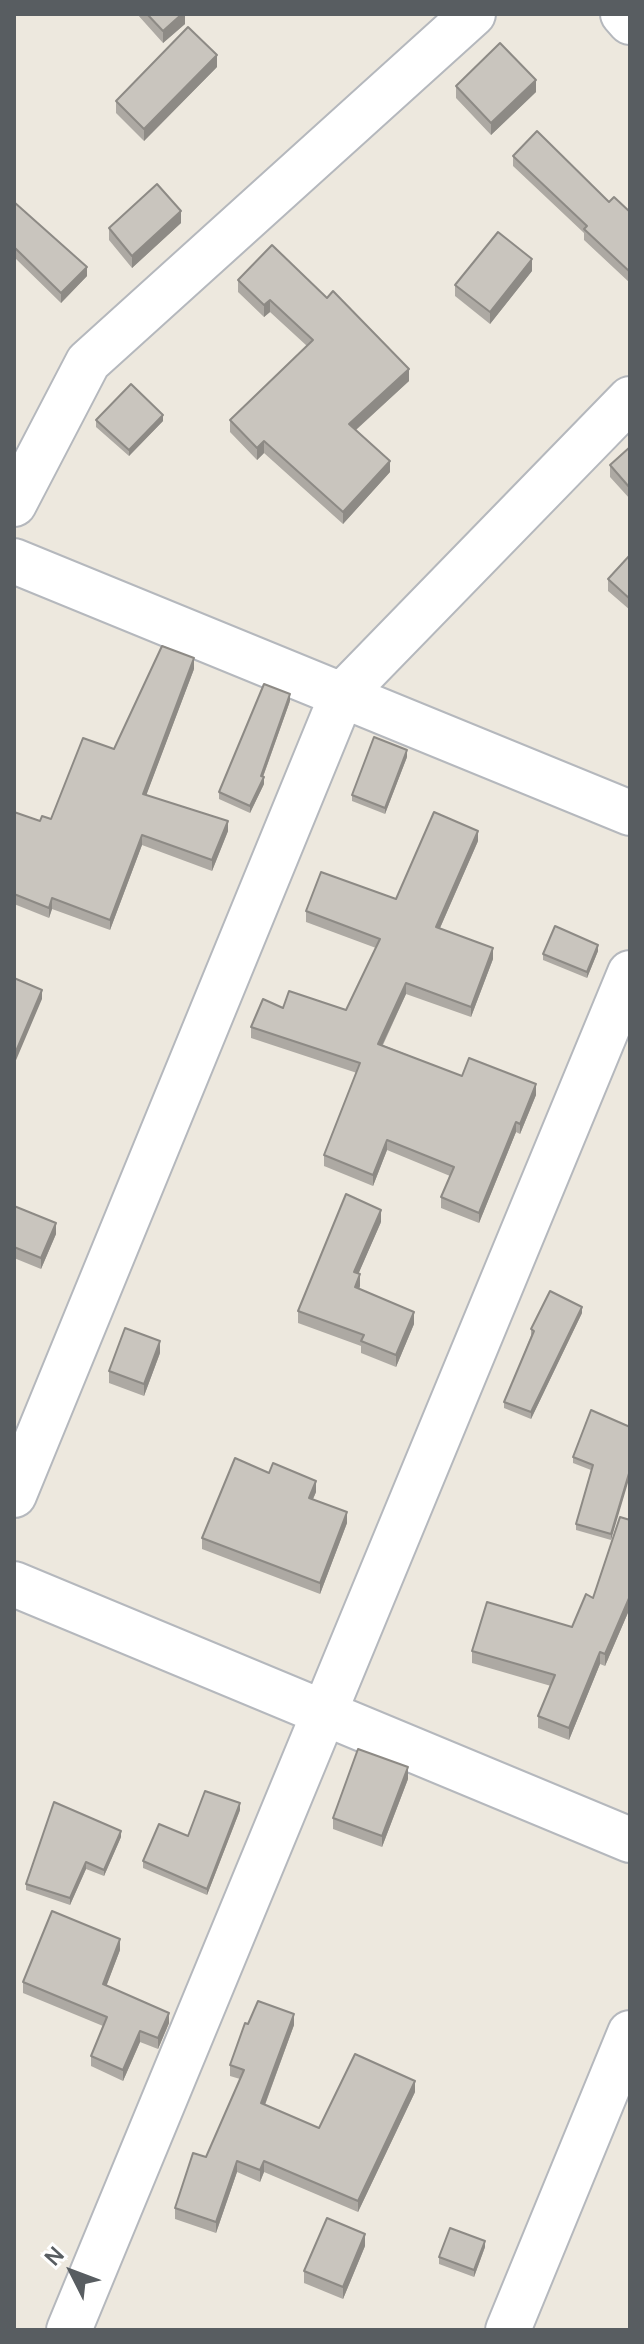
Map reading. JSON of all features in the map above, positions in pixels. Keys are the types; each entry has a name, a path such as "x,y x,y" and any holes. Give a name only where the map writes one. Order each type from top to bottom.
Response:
{"street":[{"path":"14,504 88,362 473,14"},
{"path":"623,14 630,22"},
{"path":"14,1495 342,695 630,399"},
{"path":"14,561 630,813"},
{"path":"69,2330 630,973"},
{"path":"14,1584 630,1840"},
{"path":"508,2330 630,2033"}],"building":[{"path":"147,14 182,14 163,31"},
{"path":"188,27 217,55 144,129 116,101"},
{"path":"500,43 536,80 491,123 456,86"},
{"path":"537,131 609,202 614,197 630,212 630,272 513,156"},
{"path":"157,184 181,211 132,256 109,228"},
{"path":"14,202 87,267 61,293 14,247"},
{"path":"498,232 532,259 490,312 455,285"},
{"path":"272,245 327,298 333,291 409,369 349,424 390,461 343,512 264,441 257,448 230,420 313,340 270,300 264,305 238,280"},
{"path":"131,384 163,415 129,450 96,420"},
{"path":"630,447 630,488 610,465"},
{"path":"630,555 630,599 608,579"},
{"path":"162,646 194,658 143,794 228,821 212,860 142,835 110,920 52,898 49,908 14,894 14,812 40,821 42,816 51,819 83,738 114,749"},
{"path":"264,684 290,694 261,776 264,777 250,806 219,792"},
{"path":"374,737 407,750 385,808 352,795"},
{"path":"434,812 478,831 436,927 493,948 471,1007 406,983 378,1044 462,1076 469,1058 536,1084 520,1124 516,1122 479,1213 441,1197 454,1167 387,1140 373,1175 324,1155 360,1063 251,1027 263,999 283,1008 289,991 346,1010 380,939 306,911 321,872 396,899"},
{"path":"555,926 598,945 587,972 543,954"},
{"path":"14,978 42,990 14,1056"},
{"path":"346,1194 381,1210 354,1272 360,1274 355,1287 414,1312 396,1355 361,1341 364,1335 298,1311"},
{"path":"14,1206 56,1223 41,1258 14,1247"},
{"path":"550,1291 582,1307 531,1412 504,1402 534,1331 531,1329"},
{"path":"125,1328 160,1341 144,1384 109,1371"},
{"path":"591,1410 630,1427 630,1470 611,1534 576,1524 593,1465 573,1457"},
{"path":"235,1458 269,1473 273,1463 316,1481 309,1498 347,1512 320,1583 202,1538"},
{"path":"620,1517 630,1520 630,1596 605,1654 600,1652 569,1728 538,1716 555,1675 472,1651 487,1602 572,1627 586,1594 593,1598"},
{"path":"358,1749 408,1767 382,1836 333,1818"},
{"path":"205,1791 240,1803 207,1889 143,1861 159,1824 188,1836"},
{"path":"54,1802 121,1831 104,1870 86,1862 70,1898 26,1884"},
{"path":"52,1911 120,1939 103,1984 169,2013 158,2038 140,2031 123,2070 91,2056 107,2017 23,1982"},
{"path":"258,2001 294,2014 261,2103 319,2128 355,2054 415,2081 358,2201 264,2161 260,2170 237,2161 216,2222 175,2208 193,2153 206,2157 244,2070 230,2065 245,2023 248,2024"},
{"path":"327,2218 365,2234 343,2287 304,2271"},
{"path":"450,2228 485,2241 474,2270 439,2257"}]}
